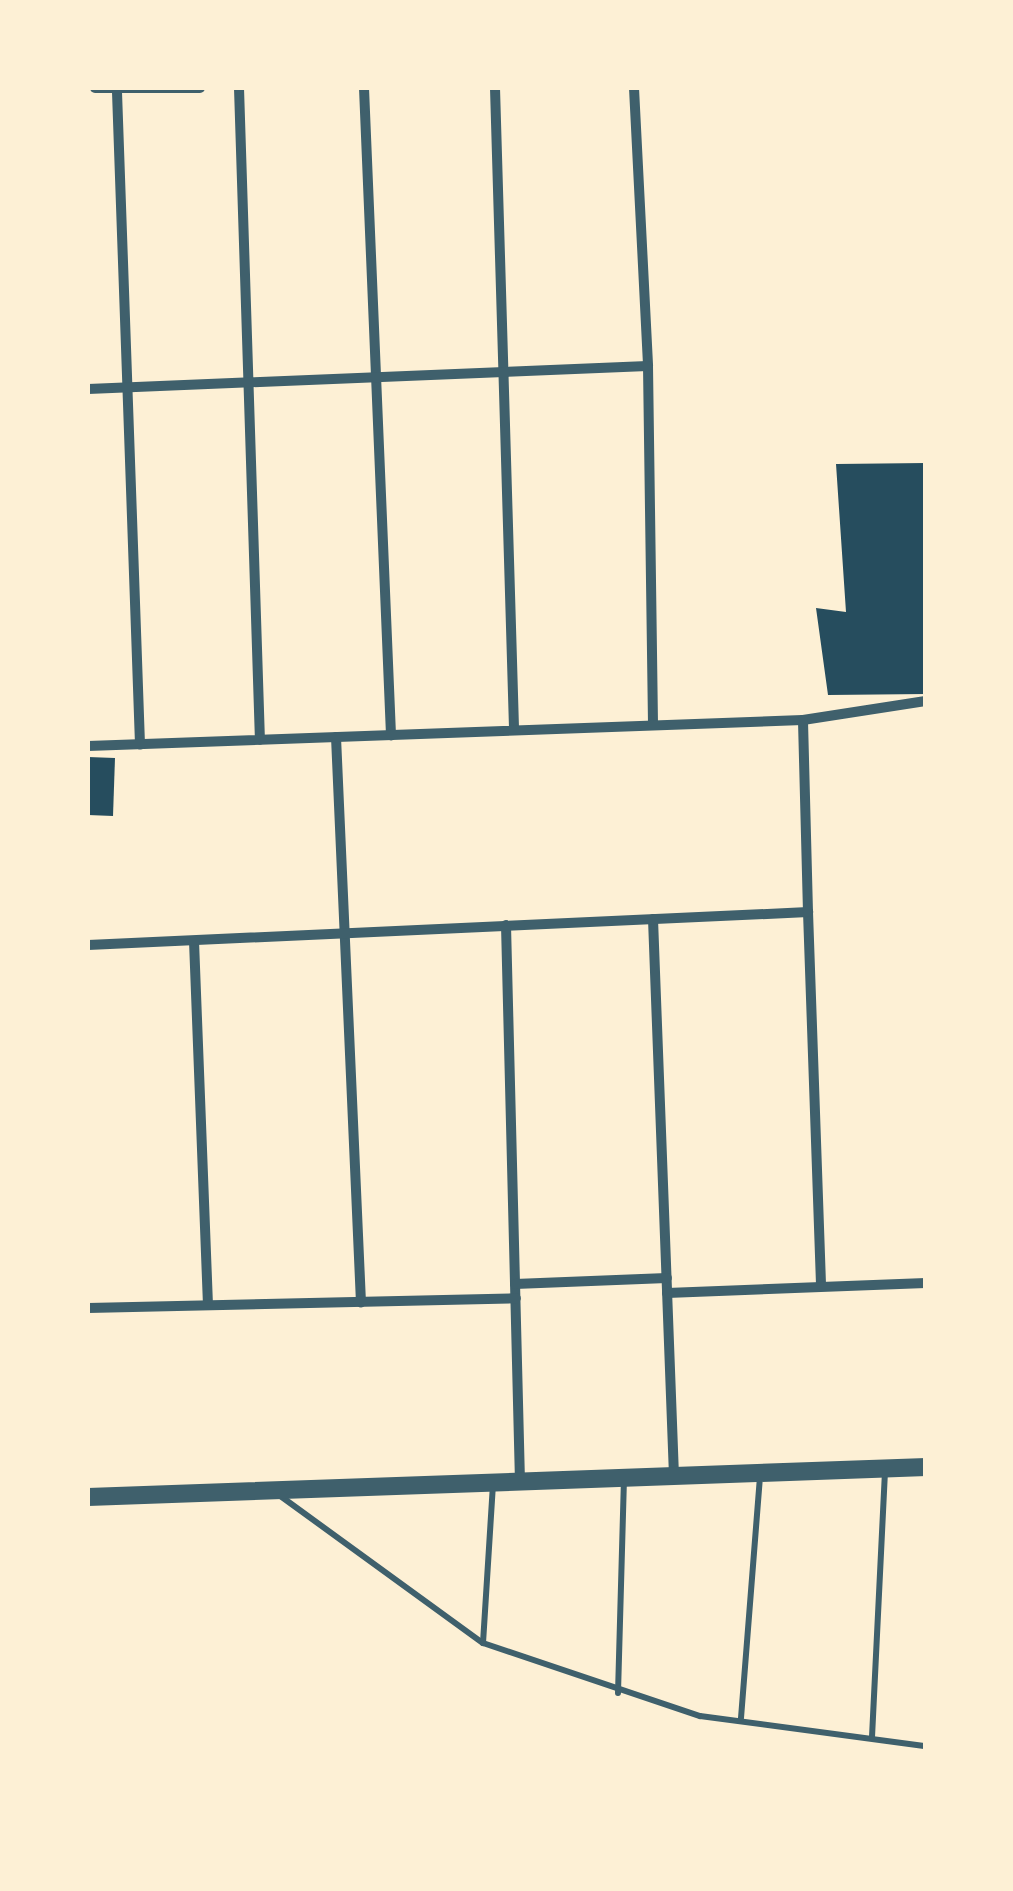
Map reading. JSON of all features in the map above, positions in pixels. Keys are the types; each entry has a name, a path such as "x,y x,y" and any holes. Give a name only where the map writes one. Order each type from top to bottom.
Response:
{"street":[{"path":"94,88 117,92 200,88"},
{"path":"239,88 260,740"},
{"path":"364,88 392,735"},
{"path":"495,88 514,730"},
{"path":"634,88 648,366 652,726"},
{"path":"117,92 140,744"},
{"path":"88,389 648,366"},
{"path":"88,746 803,720 926,701"},
{"path":"803,720 821,1286"},
{"path":"336,737 361,1302"},
{"path":"88,945 808,912"},
{"path":"654,919 674,1476"},
{"path":"506,925 520,1482"},
{"path":"194,941 208,1302"},
{"path":"515,1284 667,1278"},
{"path":"667,1293 926,1283"},
{"path":"88,1308 208,1302 516,1298"},
{"path":"88,1497 926,1467"}],"lane":[{"path":"872,1736 886,1468"},
{"path":"741,1718 760,1472"},
{"path":"618,1692 624,1478"},
{"path":"483,1643 493,1482"},
{"path":"272,1490 483,1643 618,1692 700,1716 741,1718 926,1746"}],"building":[{"path":"926,463 926,694 828,695 816,608 846,612 836,464"},
{"path":"88,757 115,758 113,816 88,815"}]}
